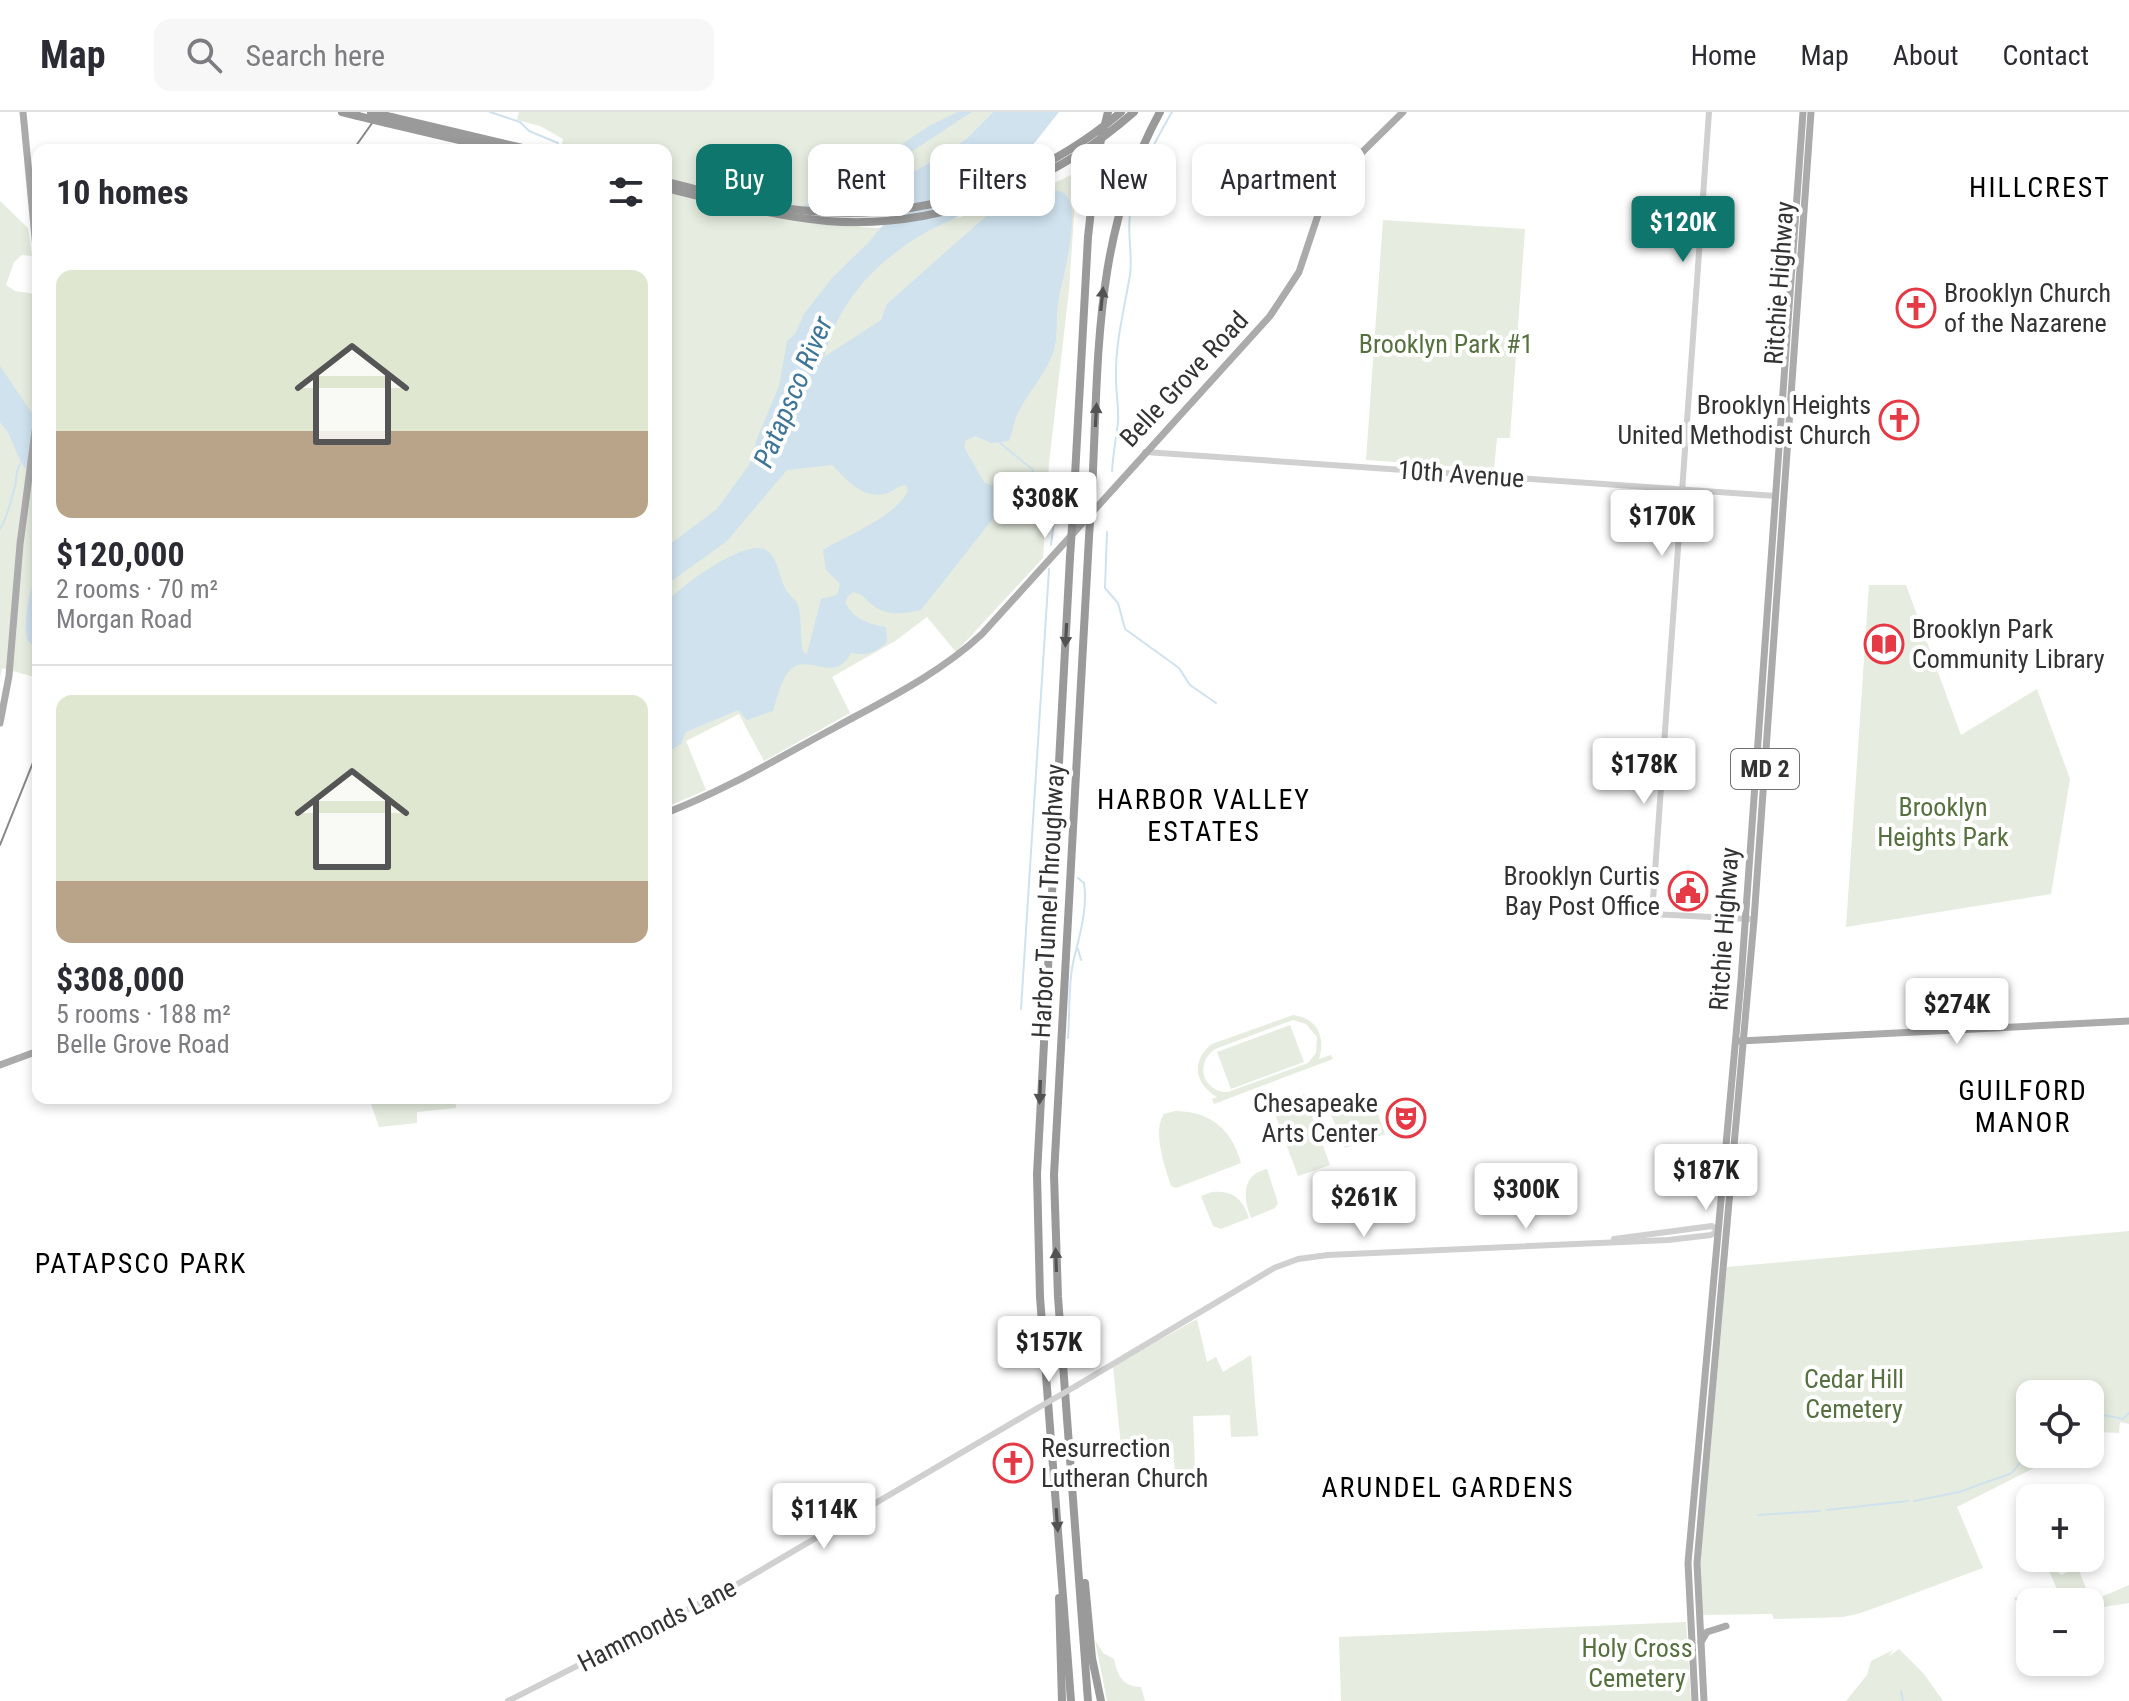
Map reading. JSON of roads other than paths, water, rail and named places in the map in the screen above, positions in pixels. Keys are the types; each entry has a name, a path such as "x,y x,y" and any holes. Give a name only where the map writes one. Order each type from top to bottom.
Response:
{"highway":[{"path":"342,112 507,144"},
{"path":"371,112 389,120 479,144"},
{"name":"Harbor Tunnel Throughway","path":"1071,1701 1040,1297 1037,1174 1088,237 1097,156 1108,112"},
{"path":"1055,160 1121,112"},
{"path":"1055,167 1064,164 1134,112"},
{"name":"Harbor Tunnel Throughway","path":"1088,1701 1057,1283 1054,1175 1100,321 1110,243 1130,176 1160,112"},
{"path":"672,183 791,209 867,212 930,204"},
{"path":"672,189 792,217 862,221 930,212"},
{"path":"1069,1445 1092,1658 1101,1701"},
{"path":"1061,1570 1058,1603 1062,1701"}],"main road":[{"path":"23,112 32,206"},
{"name":"Belle Grove Road","path":"672,810 744,777 917,682 955,658 982,634 1283,299 1299,272 1329,189 1350,162 1403,112"},
{"name":"Ritchie Highway","path":"1750,919 1803,112"},
{"name":"Ritchie Highway","path":"1704,1701 1697,1563 1811,112"},
{"path":"0,723 9,676 17,568 32,454"},
{"path":"1740,1041 2129,1021"},
{"name":"Ritchie Highway","path":"1695,1701 1688,1563 1718,1231 1740,1041"},
{"path":"0,1065 32,1053"},
{"path":"1700,1644 1707,1632 1726,1626"}],"street":[{"path":"1709,112 1652,914 1750,919"},
{"name":"10th Avenue","path":"1145,451 1776,496"},
{"name":"Hammonds Lane","path":"508,1701 734,1586 1274,1268 1298,1259 1328,1255 1668,1240 1711,1235 1718,1231 1712,1226 1591,1243"},
{"path":"1668,1240 1671,1235 1685,1230"},
{"path":"1636,1241 1666,1232"}],"water":[{"path":"958,112 972,112 914,150 914,144 902,144"},
{"path":"993,112 1059,112 1033,144 958,144"},
{"name":"Patapsco River","path":"930,162 930,216 959,216 911,241 863,283 840,317 824,357 881,320 887,304 986,216 1055,216 1055,190 1065,194 1070,202 1072,228 1058,304 1053,353 1016,417 1009,441 991,443 976,436 966,440 964,447 984,482 1001,490 1004,498 999,511 921,610 888,612 859,594 853,592 848,596 845,602 857,617 886,627 887,642 879,649 866,654 851,653 837,667 797,665 784,679 773,711 747,720 738,710 686,732 681,744 672,749 672,597 729,557 756,548 766,550 776,562 786,590 797,603 803,652 807,654 821,599 837,595 840,584 826,570 823,550 882,517 908,491 906,485 879,495 864,492 832,465 787,470 727,541 672,581 672,543 717,509 749,465 779,386 787,341 795,334 804,314 832,278 868,243 889,216 914,216 914,172"},
{"path":"0,366 32,413 32,475 21,463 8,432 0,422"},
{"path":"32,587 32,644 27,640 26,632"}],"waterway":[{"path":"490,112 520,122 529,131 557,144"},
{"path":"1112,471 1118,422 1117,353 1131,267 1130,214 1141,174 1172,112"},
{"path":"804,207 808,205"},
{"path":"1000,443 1032,469 1036,478 1053,492 1061,504 1054,521 1051,545"},
{"path":"0,529 5,521 20,464"},
{"path":"1107,532 1105,588 1118,603 1125,629 1179,668 1190,685 1216,703"},
{"path":"1021,1009 1049,569"},
{"path":"1068,1038 1071,972 1085,903 1084,883 1078,878"},
{"path":"1078,949 1081,960"},
{"path":"2104,1415 2123,1419 2129,1413"},
{"path":"1914,1501 1959,1492 2012,1473 2016,1468"},
{"path":"1827,1510 1908,1501"},
{"path":"1758,1515 1820,1511"},
{"path":"1901,1691 1903,1701"}],"tram line":[{"path":"357,144 380,112"},
{"path":"0,845 32,765"}],"place":[{"name":"Brooklyn Church of the Nazarene","path":"1916,308"},
{"name":"Brooklyn Heights United Methodist Church","path":"1899,420"},
{"name":"Brooklyn Park Community Library","path":"1884,644"},
{"name":"Brooklyn Curtis Bay Post Office","path":"1688,891"},
{"name":"Chesapeake Arts Center","path":"1406,1118"},
{"name":"Resurrection Lutheran Church","path":"1013,1463"}],"district":[{"name":"HILLCREST","path":"2040,187"},
{"name":"HARBOR VALLEY ESTATES","path":"1204,815"},
{"name":"GUILFORD MANOR","path":"2023,1106"},
{"name":"PATAPSCO PARK","path":"141,1263"},
{"name":"ARUNDEL GARDENS","path":"1448,1487"}],"park label":[{"name":"Brooklyn Park #1","path":"1446,344"},
{"name":"Brooklyn Heights Park","path":"1943,822"},
{"name":"Cedar Hill Cemetery","path":"1854,1394"},
{"name":"Holy Cross Cemetery","path":"1637,1663"}]}
